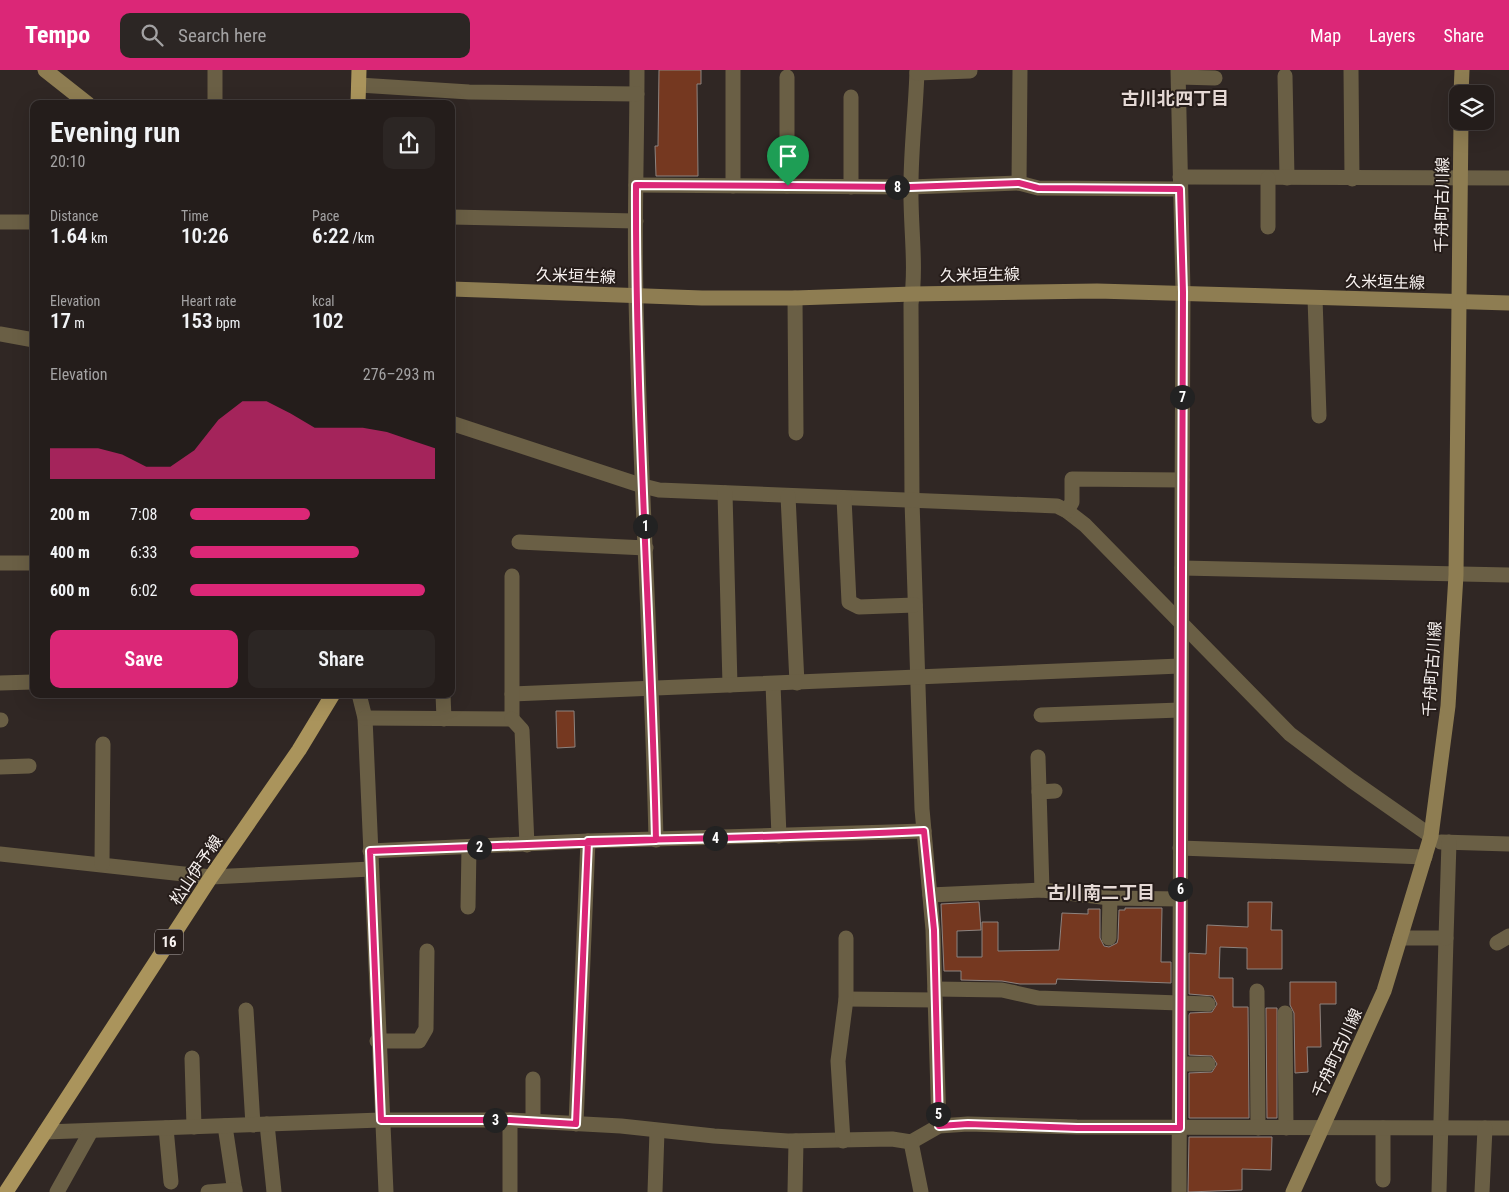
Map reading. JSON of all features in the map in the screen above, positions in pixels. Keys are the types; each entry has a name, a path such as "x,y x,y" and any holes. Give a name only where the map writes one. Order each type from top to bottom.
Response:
{"main road":[{"path":"358,100 359,70"},
{"name":"松山伊予線","path":"6,1192 211,877 299,750 331,698"}],"street":[{"path":"45,70 83,100"},
{"path":"215,70 215,100"},
{"path":"637,70 636,296 653,688 656,840"},
{"path":"733,70 733,186"},
{"path":"1019,183 1020,70"},
{"path":"1461,85 1462,70"},
{"path":"939,1126 934,930 924,831 912,501 911,134 917,71 970,71"},
{"path":"1352,179 1356,73"},
{"path":"1179,1192 1180,620 1182,568 1183,292 1179,74 1215,78"},
{"path":"1285,76 1286,178"},
{"path":"788,77 788,186"},
{"path":"358,85 469,92 637,94"},
{"path":"851,97 851,187"},
{"name":"千舟町古川線","path":"1293,1192 1384,991 1430,838 1448,706 1456,575 1461,130"},
{"path":"636,185 910,187 1019,183 1038,188 1268,178 1509,178"},
{"path":"1268,178 1268,227"},
{"path":"455,216 636,221"},
{"path":"0,222 30,222"},
{"name":"久米垣生線","path":"455,289 636,296 794,298 1097,291 1183,292 1315,298 1509,302"},
{"path":"794,298 796,433"},
{"path":"1315,298 1319,416"},
{"path":"0,334 30,339"},
{"path":"455,424 643,486 684,492 1057,506 1085,525 1290,734 1351,780 1430,838 1449,842 1509,844"},
{"path":"1067,511 1072,502 1072,479 1182,480"},
{"path":"725,493 730,685"},
{"path":"788,496 797,683"},
{"path":"844,498 848,602 860,607 915,605"},
{"path":"519,542 646,548"},
{"path":"0,563 30,563"},
{"path":"1182,568 1509,575"},
{"path":"512,576 512,719 522,730 527,845"},
{"path":"512,694 1180,666"},
{"path":"0,682 30,682"},
{"path":"773,684 780,836"},
{"path":"360,698 365,718 377,1041 386,1192"},
{"path":"444,698 444,719"},
{"path":"1041,715 1180,710"},
{"path":"365,718 512,719"},
{"path":"102,864 103,744"},
{"path":"1038,757 1042,890"},
{"path":"0,767 29,766"},
{"path":"1039,792 1055,791"},
{"path":"370,851 588,841 924,831"},
{"path":"576,1124 588,841"},
{"path":"1439,1192 1449,842"},
{"path":"468,907 469,847"},
{"path":"1180,848 1425,857"},
{"path":"0,854 211,877 371,869"},
{"path":"930,895 1042,890 1110,898 1180,899"},
{"path":"1109,938 1110,898"},
{"path":"843,1141 838,1062 846,999 846,938"},
{"path":"1400,938 1446,938"},
{"path":"377,1041 419,1041 426,1029 427,952"},
{"path":"846,999 1002,990 1038,998 1208,1004"},
{"path":"1257,991 1258,1128"},
{"path":"246,1010 260,1124 274,1192"},
{"path":"1285,1013 1286,1128"},
{"path":"192,1058 194,1127"},
{"path":"1180,1064 1208,1064"},
{"path":"533,1121 534,1079"},
{"path":"45,1132 381,1120 510,1120 621,1126 657,1131 796,1141 892,1140 911,1142 939,1126 968,1124 1077,1128 1509,1128"},
{"path":"510,1120 510,1192"},
{"path":"208,1192 235,1191 225,1126"},
{"path":"166,1128 171,1182"},
{"path":"1383,1128 1383,1180"},
{"path":"1482,1192 1485,1128"},
{"path":"57,1192 91,1131"},
{"path":"655,1192 657,1131"},
{"path":"796,1141 796,1192"},
{"path":"911,1142 920,1192"}],"building":[{"path":"659,70 701,70 701,84 697,84 698,176 656,176 655,146 658,146"},
{"path":"556,711 574,711 575,747 557,748"},
{"path":"979,902 981,930 957,931 957,957 982,957 982,922 998,922 998,951 1059,950 1062,913 1088,914 1088,909 1100,909 1100,938 1104,946 1109,947 1117,943 1119,910 1125,910 1125,908 1162,908 1161,962 1171,962 1171,983 1057,979 1056,984 1020,984 1002,981 961,980 961,971 944,971 941,904"},
{"path":"1248,902 1272,902 1271,930 1282,930 1282,969 1247,969 1247,948 1220,947 1219,978 1233,978 1233,1007 1248,1007 1249,1118 1189,1118 1189,1073 1212,1072 1217,1064 1212,1056 1189,1055 1189,1015 1190,1013 1212,1012 1217,1004 1213,996 1189,994 1189,953 1206,954 1207,925 1248,927"},
{"path":"1290,982 1336,982 1336,1004 1320,1004 1321,1047 1307,1047 1308,1072 1295,1073 1294,1013 1290,1005"},
{"path":"1266,1008 1277,1008 1277,1118 1267,1118"},
{"path":"1189,1137 1272,1137 1271,1170 1242,1169 1242,1190 1188,1192"}],"district":[{"name":"古川北四丁目","path":"1175,98"},
{"name":"古川南二丁目","path":"1101,892"}],"route":[{"path":"788,186 636,185 636,296 641,466 653,688 656,840 588,841 370,851 381,1120 510,1120 576,1124 588,841 716,838 854,834 924,831 934,930 937,1108 939,1126 968,1124 1077,1128 1180,1128 1180,620 1182,568 1183,292 1180,189 1038,188 1019,183 910,187 788,186"}]}
